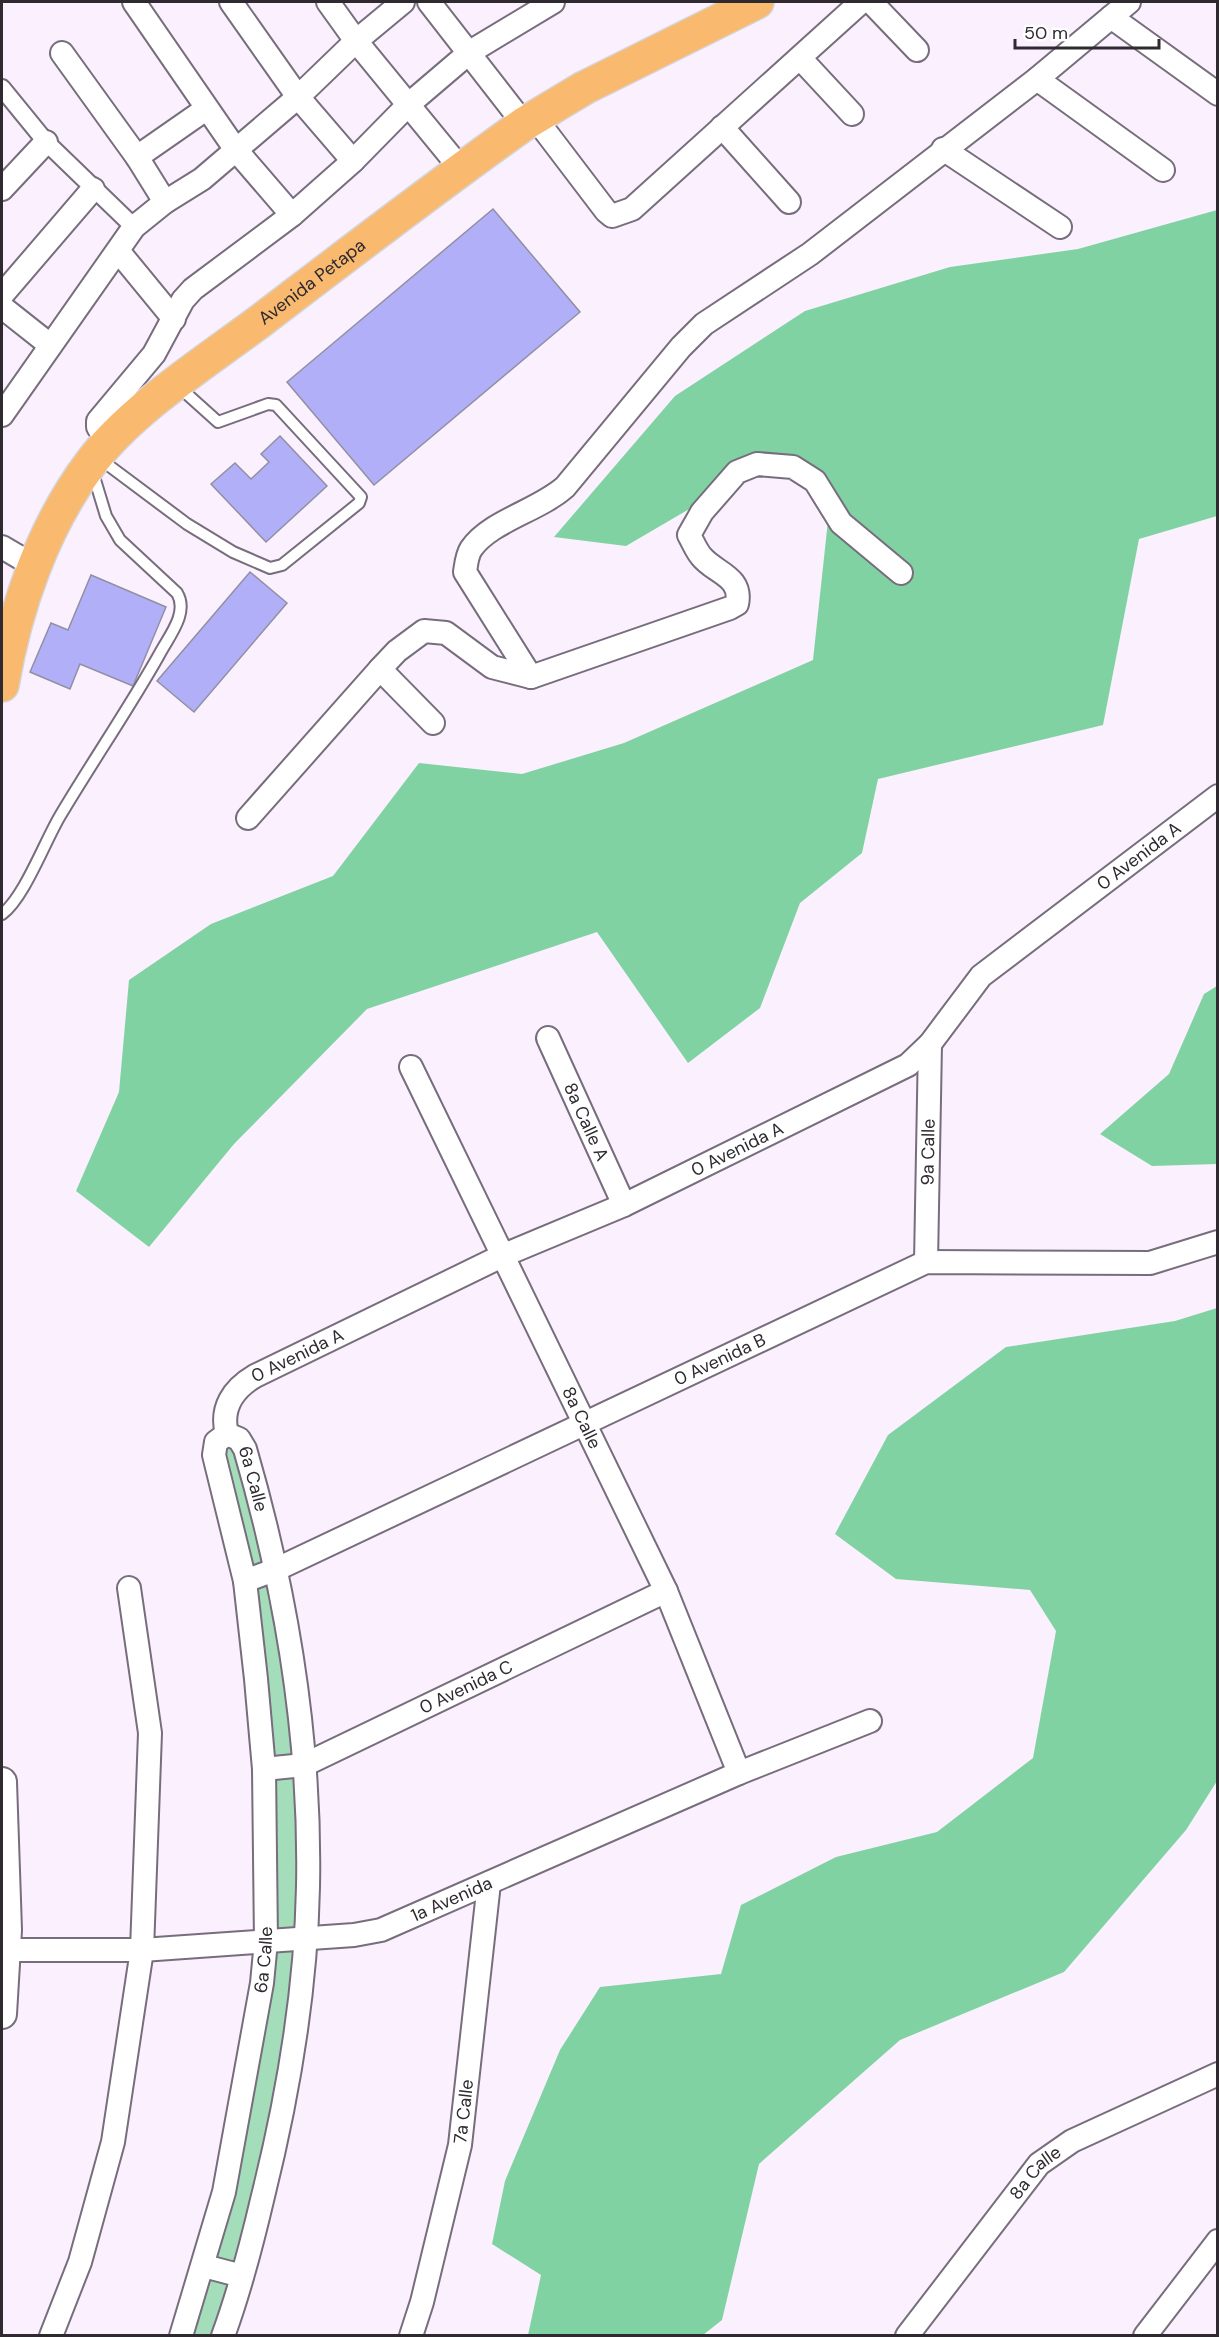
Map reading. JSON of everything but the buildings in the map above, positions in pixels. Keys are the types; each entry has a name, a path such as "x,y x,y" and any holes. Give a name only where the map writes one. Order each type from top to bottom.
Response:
{"main road":[{"name":"Avenida Petapa","path":"2,685 24,594 57,517 98,454 176,384 461,169 584,88 757,2"}],"street":[{"path":"134,2 236,150 292,216"},
{"path":"231,2 298,97 353,161"},
{"path":"328,2 356,41 461,169"},
{"path":"429,2 612,216 632,209 861,2"},
{"path":"98,454 98,421 154,354 183,300 193,289 292,216 353,161 409,104 470,52 553,2"},
{"path":"871,2 916,50"},
{"path":"531,676 465,572 469,551 485,534 550,500 565,487 681,347 704,324 810,254 1036,79 1129,2"},
{"path":"2,415 50,345 119,252 134,227 165,202 202,179 236,150 298,97 395,4"},
{"path":"1112,17 1218,94"},
{"path":"62,53 137,158 165,202"},
{"path":"800,58 852,114"},
{"path":"1036,79 1163,170"},
{"path":"2,88 46,142 134,227"},
{"path":"137,158 206,109"},
{"path":"722,127 789,202"},
{"path":"2,189 46,142"},
{"path":"944,149 1060,227"},
{"path":"2,295 93,189"},
{"path":"119,252 174,319"},
{"path":"2,307 50,345"},
{"path":"154,354 176,384"},
{"path":"248,818 380,669 397,651 424,631 446,633 492,667 531,676 590,658 737,604 739,596 735,585 722,571 702,558 688,535 702,512 737,472 757,464 793,468 815,481 841,523 901,573"},
{"path":"2,547 36,567"},
{"path":"380,669 433,723"},
{"name":"0 Avenida A","path":"227,1434 225,1422 229,1400 243,1383 504,1255 624,1205 908,1065 930,1044 981,976 1218,796"},
{"name":"8a Calle A","path":"548,1038 624,1205"},
{"name":"9a Calle","path":"926,1262 930,1044"},
{"name":"8a Calle","path":"411,1067 666,1591 739,1773"},
{"name":"0 Avenida B","path":"245,1581 277,1569 926,1262 1150,1263 1218,1242"},
{"name":"6a Calle","path":"181,2336 204,2266 224,2192 262,1983 266,1941 264,1769 245,1581 214,1455 216,1442 227,1434 239,1438 245,1449 277,1569 296,1682 304,1765 308,1887 298,2013 286,2093 242,2276 223,2336"},
{"path":"51,2336 80,2262 113,2142 142,1950 150,1733 129,1588"},
{"name":"0 Avenida C","path":"264,1769 304,1765 666,1591"},
{"name":"1a Avenida","path":"4,1959 354,1935 381,1930 739,1773 870,1721"},
{"path":"2,1782 4,1959 2,2014"},
{"name":"7a Calle","path":"411,2336 422,2302 460,2145 489,1883"},
{"name":"8a Calle","path":"907,2336 1039,2164 1072,2140 1218,2074"},
{"path":"1145,2336 1218,2241"},
{"path":"204,2266 242,2276"}],"lane":[{"path":"98,454 187,524 233,552 270,568 282,565 359,503 361,497 276,405 268,404 218,422 176,384"},
{"path":"2,914 15,900 58,818 149,673 181,614 182,602 177,592 120,540 106,516 98,454"}],"green space":[{"path":"1217,210 1217,516 1139,539 1103,725 878,779 862,853 800,903 760,1008 688,1063 597,932 367,1009 234,1144 149,1247 76,1191 119,1092 129,980 211,924 333,876 419,763 522,774 624,743 813,660 830,502 773,460 626,546 554,537 675,396 805,311 950,267 1078,249"},
{"path":"1217,986 1217,1164 1152,1166 1100,1134 1169,1074 1204,994"},
{"path":"1217,1308 1217,1781 1186,1830 1064,1972 900,2040 759,2164 722,2320 703,2335 528,2335 541,2275 492,2244 505,2181 560,2050 600,1987 721,1974 741,1905 836,1857 937,1832 1033,1758 1056,1631 1030,1590 896,1579 835,1534 888,1435 1006,1347 1175,1321"},
{"path":"239,1439 304,1765 298,2013 223,2335 181,2336 248,2070 264,1769 214,1455"}]}
